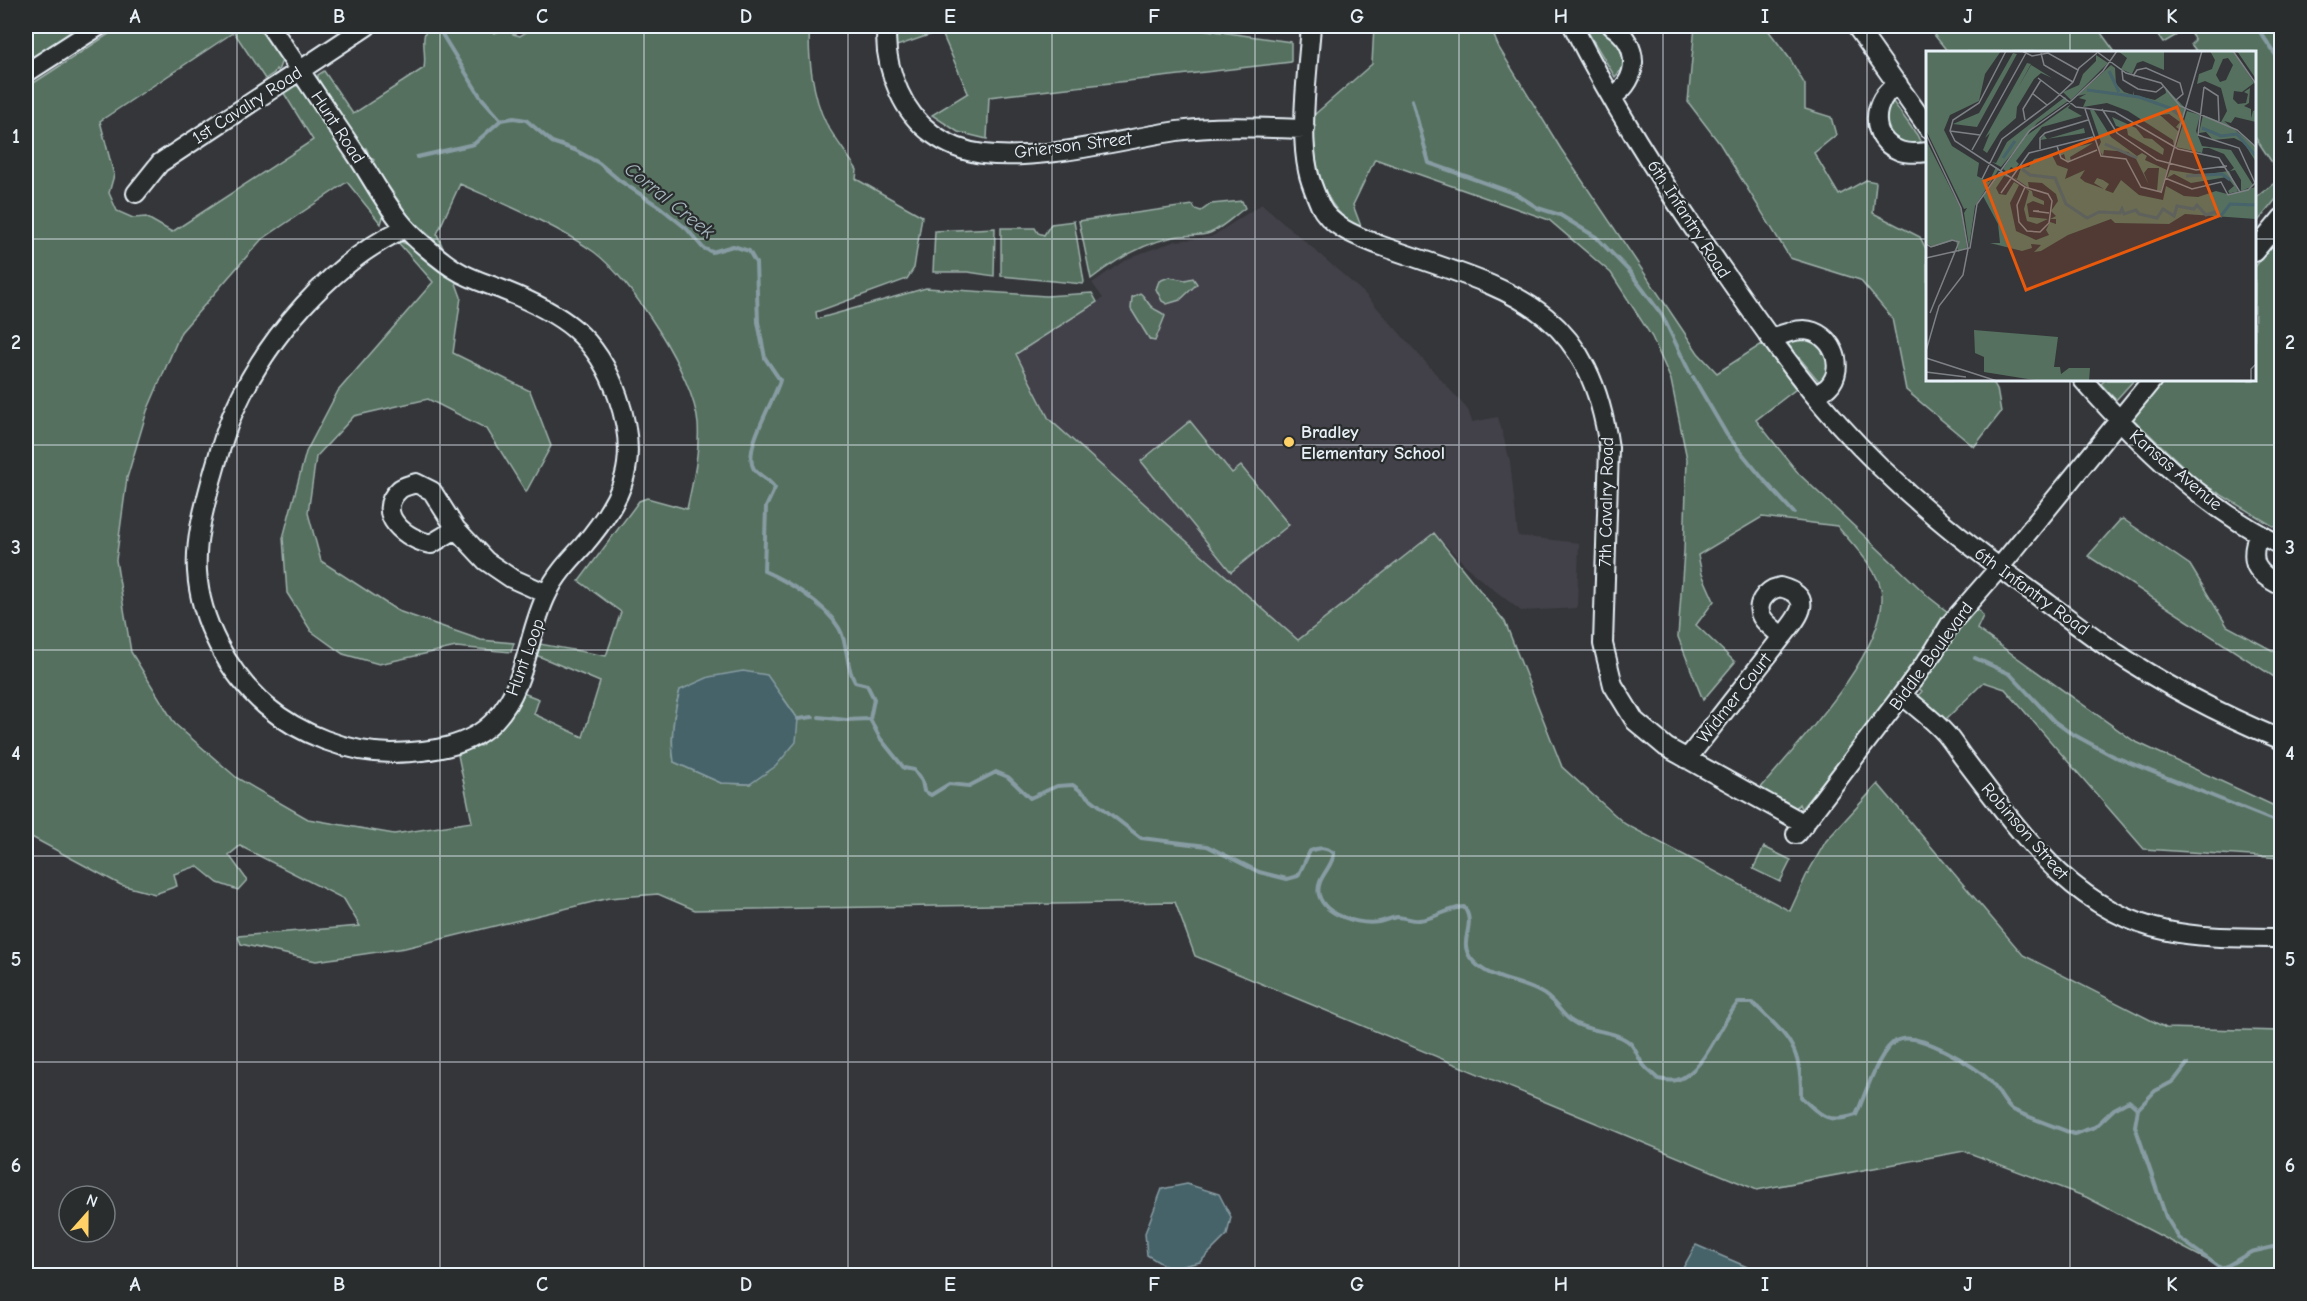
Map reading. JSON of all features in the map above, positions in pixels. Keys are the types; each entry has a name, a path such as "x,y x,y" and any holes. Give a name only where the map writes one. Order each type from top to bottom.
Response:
{"street":[{"path":"26,73 99,26"},
{"name":"Hunt Road","path":"270,26 405,228"},
{"name":"1st Cavalry Road","path":"136,193 160,163 367,26"},
{"name":"Grierson Street","path":"887,26 890,72 907,110 929,133 949,144 982,154 1032,153 1179,131 1223,127 1305,129"},
{"name":"7th Cavalry Road","path":"1311,26 1305,129 1308,172 1321,207 1337,224 1355,236 1473,277 1526,301 1555,324 1569,339 1584,363 1605,416 1609,448 1602,644 1613,685 1635,721 1666,747 1800,829"},
{"path":"1612,26 1629,42 1633,54 1633,70 1620,92 1612,97"},
{"path":"1856,26 1926,125"},
{"name":"6th Infantry Road","path":"1578,27 1612,97 1682,213 1771,339 1838,423 1884,470 1935,517 1999,568 2110,649 2182,692 2282,741"},
{"path":"1898,84 1888,90 1880,100 1877,111 1881,136 1891,146 1901,151 1926,152"},
{"path":"2256,250 2282,218"},
{"name":"Hunt Loop","path":"405,228 457,271 540,306 565,320 585,339 603,362 618,396 627,431 628,456 625,480 617,500 547,594 510,700 496,720 473,739 416,752 381,753 343,746 303,730 273,712 251,693 228,661 211,629 201,598 197,569 199,534 209,490 232,416 249,382 270,349 318,290 340,268 405,228"},
{"path":"1771,339 1803,330 1816,333 1829,342 1836,355 1836,371 1828,386 1816,396"},
{"name":"Kansas Avenue","path":"2084,381 2144,446 2188,485 2258,534 2282,546"},
{"name":"Biddle Boulevard","path":"1800,829 1902,695 1951,623 1999,568 2151,381"},
{"path":"456,529 486,561 511,578 547,594"},
{"path":"2258,534 2253,555 2255,566 2264,577 2282,586"},
{"name":"Widmer Court","path":"1687,759 1782,637"},
{"name":"Robinson Street","path":"1902,695 1931,718 1947,735 2058,873 2091,900 2130,919 2167,931 2212,937 2282,938"}],"shaded area":[{"name":"Bradley Elementary School","path":"1262,204 1364,293 1468,410 1472,422 1498,417 1510,461 1518,536 1579,543 1577,608 1521,611 1474,574 1434,533 1298,640 1049,420 1016,354 1103,298 1092,283 1121,263 1136,255 1176,241 1211,237"}],"green space":[{"path":"26,26 47,26 51,30 55,26 87,26 51,46 26,64"},
{"path":"121,26 262,26 282,60 278,71 276,69 265,79 234,32 100,121 114,175 109,193 117,211 133,218 146,217 172,232 313,140 282,90 294,86 305,91 377,203 383,217 381,224 347,182 261,240 181,332 147,411 127,478 116,560 131,652 175,724 237,778 308,819 394,834 472,822 458,755 478,744 480,746 483,744 482,742 511,715 523,693 539,699 534,714 583,737 600,682 536,655 540,644 606,656 621,612 579,581 639,501 647,498 687,509 698,446 698,424 694,404 673,356 643,306 609,265 594,252 563,233 460,184 437,234 443,248 410,218 372,162 374,160 367,154 366,148 363,148 318,79 318,75 324,71 353,114 424,68 424,35 429,26 478,26 495,33 508,28 513,34 520,36 531,26 810,26 810,62 821,113 857,170 856,179 922,216 914,268 907,279 816,312 817,319 926,288 1046,296 1092,293 1097,302 1016,354 1049,419 1298,640 1434,533 1505,622 1562,767 1625,824 1790,911 1826,841 1878,784 2023,955 2166,1028 2281,1031 2281,1275 2236,1275 2086,1197 1964,1151 1757,1190 1195,956 1175,902 695,910 658,894 609,898 405,948 316,961 241,944 238,936 360,926 344,899 240,846 229,855 247,880 238,890 218,883 197,866 174,874 177,886 155,894 121,885 26,834 26,88","holes":["680,690 784,699 798,719 750,784 721,783 674,762 673,726"]},
{"path":"897,26 1179,26 1291,42 1291,62 989,97 987,139 958,132 932,115 968,93 941,31 894,47"},
{"path":"1374,26 1490,26 1499,48 1561,149 1698,353 1717,373 1762,344 1796,389 1756,420 1799,474 1930,598 1949,613 1907,676 1801,809 1799,804 1795,809 1759,790 1836,698 1869,644 1879,619 1882,595 1877,577 1837,526 1762,517 1698,555 1702,574 1714,601 1696,625 1735,662 1703,700 1678,637 1687,459 1671,380 1652,337 1611,273 1549,220 1375,159 1353,205 1362,229 1336,209 1327,195 1317,164 1314,115 1372,64"},
{"path":"1695,26 1765,26 1790,59 1805,85 1805,109 1831,117 1836,135 1814,153 1839,195 1866,180 1876,182 1873,213 1920,237 1926,249 1926,381 1993,381 1997,389 2001,412 1974,447 1906,390 1892,318 1860,280 1790,258 1720,144 1688,102"},
{"path":"1927,26 2096,26 2114,51 1947,51"},
{"path":"2151,26 2281,26 2281,176 2256,138 2256,51 2196,51 2191,44 2195,40 2187,29 2163,43"},
{"path":"1596,29 1607,30 1625,46 1624,67 1615,77 1588,32"},
{"path":"1891,99 1920,141 1912,147 1892,138 1882,119"},
{"path":"2281,178 2281,193 2256,224 2256,197"},
{"path":"1242,201 1245,208 1214,231 1202,235 1173,237 1150,244 1119,259 1091,279 1079,221 1193,205 1195,209 1201,211 1211,204"},
{"path":"1074,221 1083,284 1001,276 1001,228 1035,228 1038,233 1044,235 1051,224"},
{"path":"995,228 994,276 968,272 933,272 935,231"},
{"path":"2281,235 2281,531 2200,482 2134,420 2134,412 2160,381 2256,381 2256,266"},
{"path":"396,240 409,245 437,268 454,278 461,297 453,353 530,391 551,446 526,492 487,429 428,399 354,416 316,457 308,513 321,561 398,611 481,640 514,643 511,652 456,647 379,664 343,654 311,631 287,593 283,538 306,452 338,391 433,282"},
{"path":"1169,277 1185,280 1193,278 1197,284 1180,300 1167,304 1162,301 1156,289 1159,281"},
{"path":"1140,293 1151,306 1165,316 1155,341 1150,340 1131,309 1132,297"},
{"path":"1807,338 1820,345 1831,364 1822,385 1788,344 1793,340"},
{"path":"2104,381 2133,381 2116,400 2101,384"},
{"path":"1190,421 1232,473 1241,466 1289,525 1231,572 1141,461"},
{"path":"2123,519 2190,565 2227,626 2281,655 2281,674 2274,677 2088,556"},
{"path":"1976,606 1983,616 1977,629 2134,741 2281,809 2281,858 2144,849 2005,689 1984,682 1945,720 1918,696 1922,691 1917,687 1948,639"},
{"path":"1764,847 1791,860 1780,882 1753,869"}],"water":[{"path":"743,671 767,675 798,719 796,742 776,766 750,784 721,783 674,762 673,726 680,690 709,677"},
{"path":"1187,1184 1219,1194 1231,1217 1227,1235 1200,1262 1170,1269 1147,1255 1145,1233 1162,1189"},
{"path":"1696,1245 1766,1275 1679,1275"}],"waterway":[{"path":"2256,26 2282,64"},
{"name":"Corral Creek","path":"440,31 480,96 501,120 514,118 526,120 552,142 575,150 599,163 687,229 703,248 712,252 733,246 749,251 756,263 758,322 765,358 780,380 755,438 751,460 754,469 775,488 766,507 764,571 805,594 824,610 839,628 852,676 855,682 867,685 874,699 870,719 880,738 904,768 914,770 922,781 924,791 931,795 949,784 969,786 996,772 1008,777 1030,798 1057,786 1073,785 1141,838 1207,846 1259,872 1287,879 1298,876 1310,851 1319,848 1328,850 1334,853 1333,858 1318,889 1323,902 1336,914 1344,918 1371,923 1397,917 1425,919 1464,907 1469,922 1467,950 1477,965 1491,974 1532,988 1545,995 1577,1024 1624,1039 1632,1045 1644,1065 1658,1079 1677,1080 1687,1075 1704,1057 1738,1003 1753,1003 1775,1024 1790,1043 1799,1065 1801,1097 1814,1109 1832,1118 1856,1115 1873,1073 1885,1052 1891,1044 1907,1039 1933,1045 1961,1059 1984,1075 2010,1108 2074,1134 2095,1127 2114,1109 2129,1101 2138,1109 2135,1126 2166,1217 2179,1238 2222,1269 2251,1252 2282,1245"},
{"path":"1412,100 1429,163 1516,194 1538,208 1560,215 1596,237 1629,271 1662,315 1690,373"},
{"path":"417,157 474,144 501,120"},
{"path":"1693,377 1727,435 1794,513"},
{"path":"1975,658 2010,674 2054,721 2069,732 2115,757"},
{"path":"798,719 813,717"},
{"path":"819,717 846,720 869,719"},
{"path":"2118,758 2282,824"},
{"path":"2138,1109 2155,1091 2174,1081 2187,1064"}],"place":[{"name":"Bradley Elementary School","path":"1289,442"}]}
